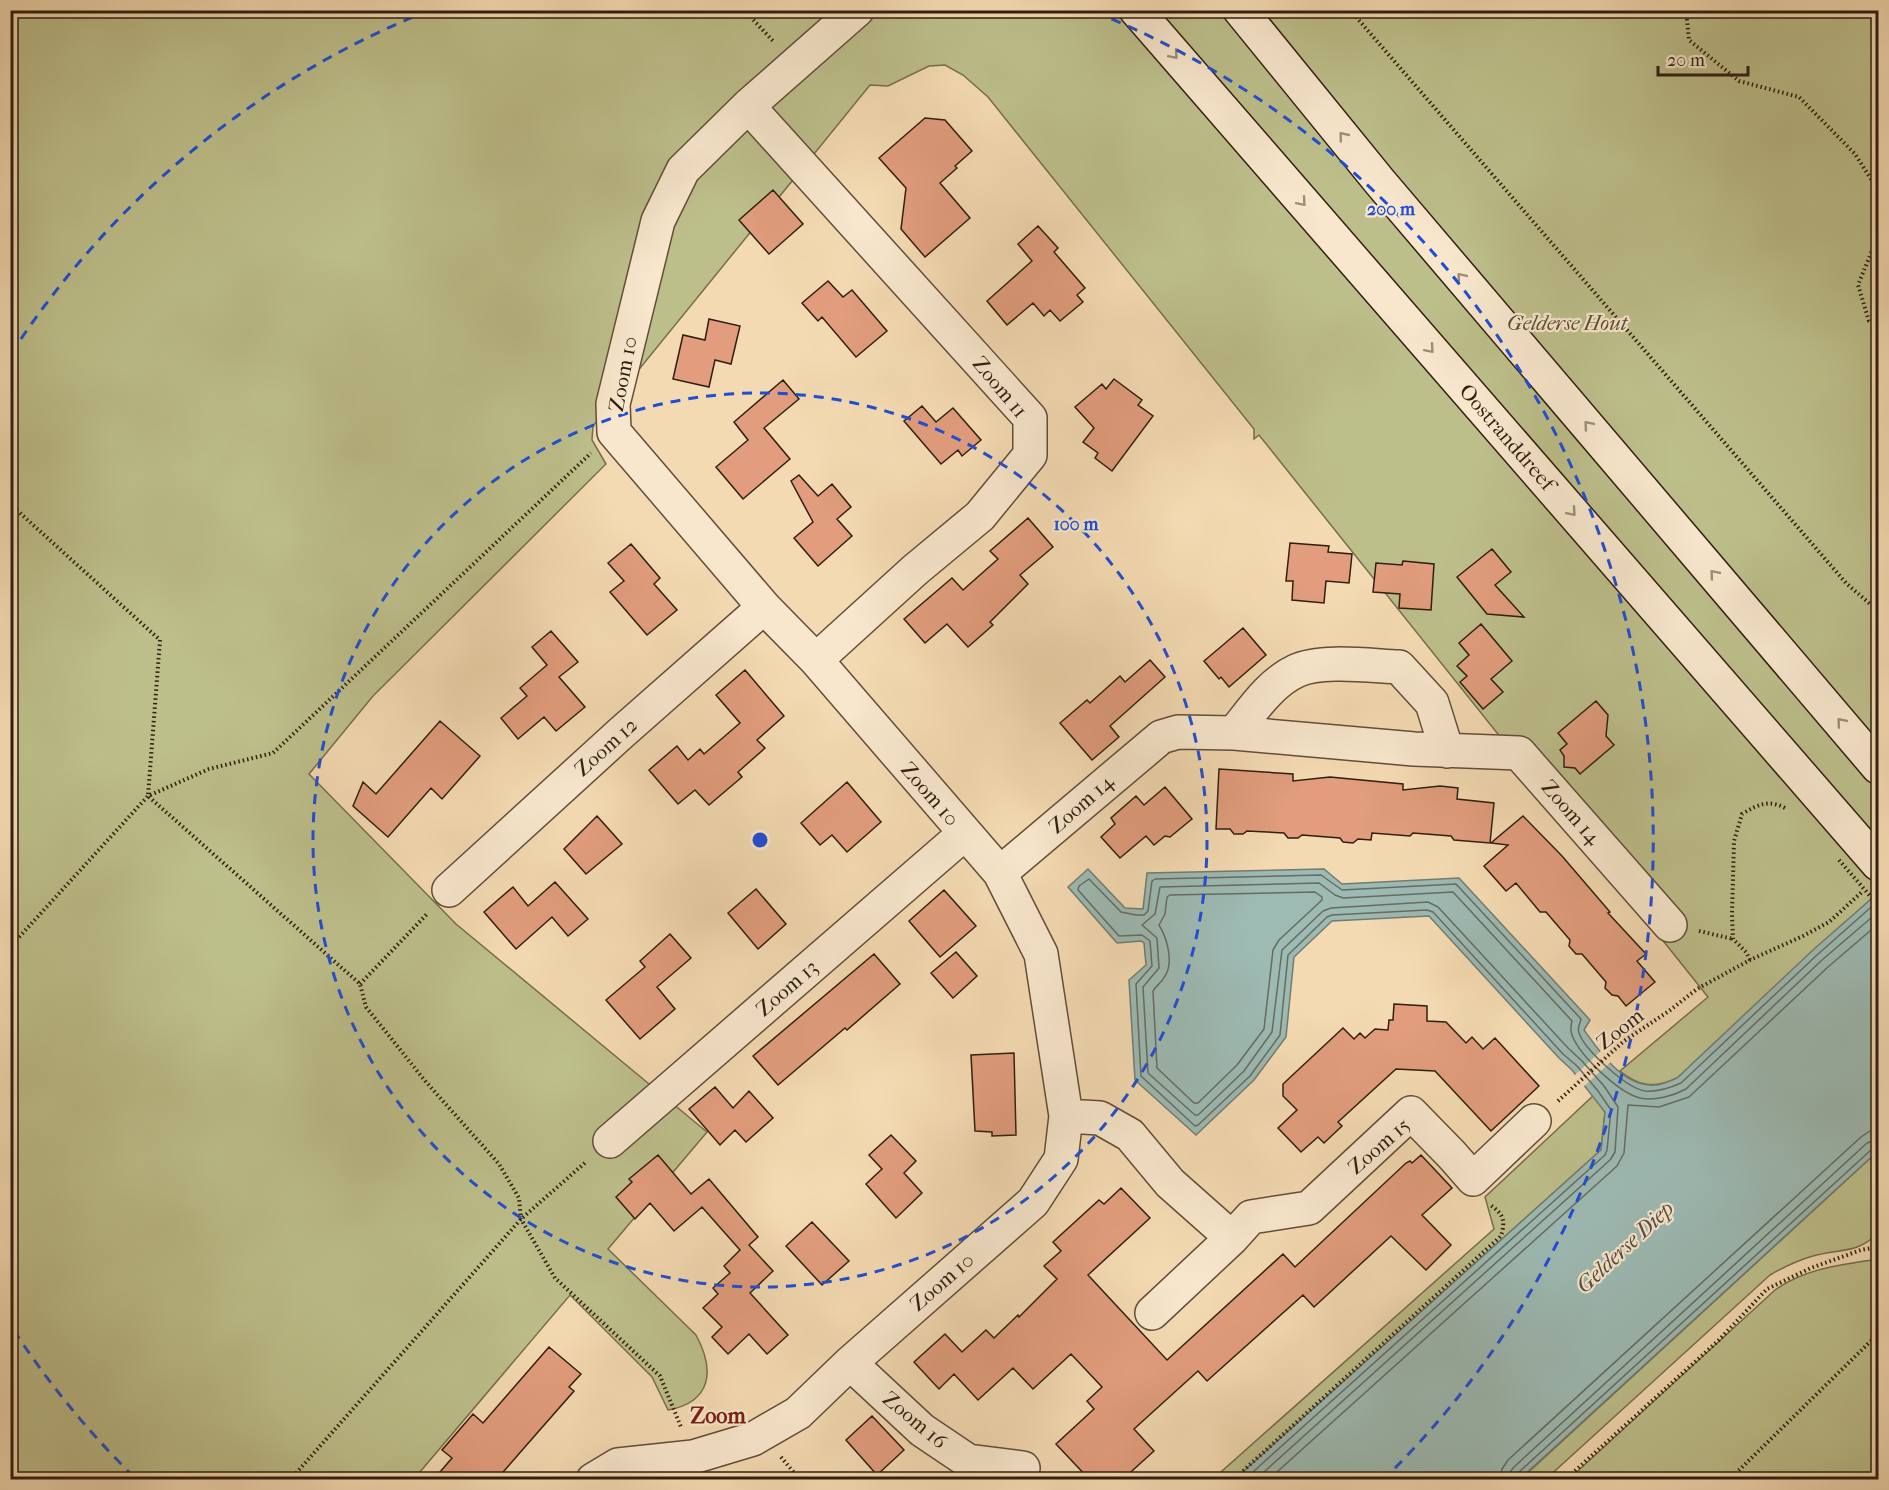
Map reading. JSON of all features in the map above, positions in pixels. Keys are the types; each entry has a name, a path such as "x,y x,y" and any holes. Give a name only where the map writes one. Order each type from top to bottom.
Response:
{"street":[{"name":"Zoom 10","path":"593,1479 618,1465 693,1457 753,1439 798,1413 850,1363 1033,1202 1060,1159 1066,1116 1041,954 1000,873 816,660 764,607 614,432 613,404 658,221 683,170 748,106 857,10"},
{"name":"Oostranddreef","path":"1136,10 1856,860"},
{"path":"1240,10 1380,182 1878,767"},
{"name":"Zoom 11","path":"748,106 1030,418 1030,455 980,516 915,570 816,660"},
{"name":"Zoom 12","path":"449,890 764,607"},
{"path":"1234,733 1269,690 1297,670 1324,665 1399,668 1432,703 1447,751"},
{"name":"Zoom 14","path":"1000,873 1161,736 1178,732 1234,733 1447,751 1519,753 1670,925"},
{"name":"Zoom 13","path":"610,1141 964,834"},
{"name":"Zoom 15","path":"1152,1312 1232,1238 1251,1217 1310,1209 1411,1113 1473,1179 1534,1121"},
{"path":"1066,1116 1100,1118 1130,1134 1170,1182 1232,1238"},
{"name":"Zoom 16","path":"850,1363 922,1430 968,1461 1023,1468"}],"path":[{"path":"744,10 795,64"},
{"path":"1350,10 1846,583 1878,611"},
{"path":"1686,10 1689,40 1739,81 1799,98 1855,154 1878,190"},
{"path":"1878,217 1876,241 1858,285 1869,321 1878,326"},
{"path":"10,947 148,796 209,769 273,753 614,432"},
{"path":"10,504 160,640 148,796"},
{"path":"148,796 360,984 366,1008 426,1082 500,1164 519,1198 521,1219 555,1278 660,1376 693,1457"},
{"path":"1750,960 1746,952 1733,939 1734,841 1738,823 1742,814 1760,803 1782,806 1789,811"},
{"path":"1856,860 1878,905"},
{"name":"Zoom","path":"1563,1096 1624,1041 1697,989 1750,960 1829,922 1856,860"},
{"path":"360,984 449,890"},
{"path":"290,1479 521,1219 610,1141"},
{"path":"1233,1479 1501,1236 1505,1223 1502,1213 1485,1201"},
{"path":"1565,1479 1719,1340 1767,1289 1821,1264 1861,1250 1878,1247"},
{"path":"1729,1479 1878,1334"}],"green space":[{"name":"Gelderse Hout","path":"10,11 1878,11 1878,907 1750,1011 1681,1076 1652,1085 1633,1080 1620,1071 1708,997 1259,435 1254,439 1254,429 988,97 963,75 945,65 929,66 888,86 870,85 593,426 592,440 606,464 373,696 309,774 456,924 707,1132 608,1249 696,1335 706,1360 706,1383 701,1392 694,1400 683,1406 668,1410 652,1377 570,1295 414,1479 11,1479"},
{"path":"1594,1095 1605,1112 1601,1150 1235,1479 1212,1480 1494,1229 1485,1197"},
{"path":"1878,1151 1878,1233 1855,1248 1807,1258 1770,1275 1546,1479 1520,1480"},
{"path":"1878,1259 1878,1476 1874,1479 1569,1479 1775,1290 1811,1272"}],"water":[{"name":"Gelderse Diep","path":"1088,869 1125,908 1143,909 1147,873 1324,869 1342,884 1459,878 1590,1020 1584,1030 1605,1058 1633,1081 1655,1085 1677,1078 1813,950 1878,893 1878,1151 1520,1479 1235,1479 1601,1150 1605,1112 1572,1070 1429,916 1332,921 1294,957 1286,1037 1254,1080 1196,1135 1135,1080 1129,980 1146,965 1144,943 1141,941 1117,943 1068,887"}],"pier":[{"path":"1603,1049 1613,1060 1583,1087 1574,1076"}],"building":[{"path":"925,118 945,120 972,151 940,183 970,218 925,257 901,229 906,188 879,158"},
{"path":"773,190 803,224 769,254 739,220"},
{"path":"1038,226 1058,248 1054,252 1085,288 1077,295 1083,302 1060,321 1050,310 1044,316 1033,303 1007,325 987,301 1032,261 1018,244"},
{"path":"828,281 843,297 852,290 887,331 856,357 822,317 818,321 802,303"},
{"path":"709,319 740,326 731,364 715,360 709,387 673,379 683,335 705,340"},
{"path":"1114,379 1142,400 1138,405 1153,416 1112,471 1095,458 1098,453 1083,442 1094,428 1075,407 1102,384 1106,389"},
{"path":"783,380 799,399 764,428 790,459 743,499 716,467 748,440 734,422"},
{"path":"922,406 936,422 953,408 981,440 962,456 958,450 941,464 904,421"},
{"path":"799,475 818,496 832,484 851,507 837,519 852,536 818,566 794,538 813,522 791,481"},
{"path":"1028,518 1053,547 1020,575 1028,584 990,622 993,625 968,647 947,624 925,643 904,619 952,578 963,590 998,559 990,551"},
{"path":"1290,543 1329,546 1328,552 1352,554 1349,583 1326,581 1324,603 1292,600 1293,581 1286,581"},
{"path":"631,544 660,578 654,584 677,610 647,635 610,592 624,581 608,563"},
{"path":"1492,549 1511,572 1495,585 1524,617 1487,614 1457,577"},
{"path":"1403,561 1434,564 1431,610 1399,608 1400,594 1373,592 1376,563 1402,565"},
{"path":"1481,624 1512,661 1491,679 1503,692 1483,709 1460,682 1467,676 1457,666 1469,655 1459,643"},
{"path":"1243,628 1266,655 1229,687 1204,661"},
{"path":"551,631 578,662 559,677 585,707 556,731 544,717 518,739 501,718 527,696 520,688 547,665 532,647"},
{"path":"1150,660 1165,677 1110,726 1119,737 1092,760 1060,723 1087,700 1090,703 1120,676 1125,682"},
{"path":"745,670 784,716 757,740 765,748 738,772 742,777 709,805 695,790 678,804 649,770 677,746 688,760 700,749 704,754 740,723 716,695"},
{"path":"1596,701 1608,715 1606,736 1614,745 1580,774 1575,768 1564,767 1564,756 1560,750 1567,744 1558,733"},
{"path":"440,721 480,756 442,799 431,788 388,837 353,806 363,782 376,794"},
{"path":"1219,769 1293,774 1293,781 1330,777 1403,784 1403,790 1440,786 1458,788 1457,799 1494,803 1490,843 1454,840 1451,836 1413,833 1410,836 1372,833 1371,840 1358,839 1353,843 1343,842 1340,838 1302,835 1298,838 1288,838 1284,833 1247,831 1243,834 1234,834 1230,829 1216,829"},
{"path":"847,782 881,822 847,852 832,835 820,845 801,823"},
{"path":"1165,787 1192,819 1170,837 1165,836 1154,845 1146,836 1120,858 1101,837 1115,824 1111,818 1136,796 1144,805"},
{"path":"597,816 622,844 586,874 564,849"},
{"path":"1523,816 1562,856 1610,912 1608,913 1646,954 1637,961 1655,982 1626,1006 1618,996 1612,995 1605,988 1606,982 1582,954 1576,954 1569,946 1570,940 1546,912 1540,912 1516,883 1506,891 1484,866 1508,845 1491,843"},
{"path":"555,882 588,919 568,936 552,917 516,949 484,912 513,887 528,906"},
{"path":"756,889 786,924 758,949 728,913"},
{"path":"944,890 976,926 940,957 909,921"},
{"path":"670,934 691,958 657,987 675,1009 640,1039 606,1000 645,967 640,961"},
{"path":"956,952 977,976 953,998 931,973"},
{"path":"874,954 900,984 778,1085 753,1056"},
{"path":"1394,1004 1427,1006 1427,1021 1446,1022 1466,1043 1472,1037 1483,1049 1495,1038 1539,1086 1491,1131 1435,1071 1396,1069 1338,1122 1342,1126 1324,1143 1318,1137 1301,1152 1278,1128 1297,1110 1283,1096 1283,1084 1343,1028 1354,1039 1360,1033 1365,1038 1375,1029 1388,1030 1389,1020 1393,1020"},
{"path":"1014,1053 1016,1135 992,1136 992,1132 975,1131 971,1055"},
{"path":"715,1087 733,1108 749,1091 773,1118 746,1142 735,1130 720,1145 689,1109"},
{"path":"891,1135 916,1161 904,1173 922,1193 896,1218 866,1184 882,1169 869,1155"},
{"path":"658,1155 691,1194 709,1179 758,1237 749,1245 773,1271 750,1293 788,1335 767,1354 749,1334 728,1354 712,1337 722,1327 703,1308 718,1294 713,1288 730,1273 724,1266 740,1250 702,1207 674,1231 650,1203 635,1219 616,1197 632,1182 629,1179"},
{"path":"1421,1155 1452,1188 1422,1215 1451,1245 1426,1270 1391,1236 1314,1307 1303,1295 1207,1381 1198,1371 1134,1429 1154,1451 1123,1479 1089,1479 1056,1444 1094,1409 1087,1401 1102,1387 1071,1354 1033,1389 1013,1368 978,1400 954,1374 939,1389 914,1362 945,1334 962,1352 986,1330 994,1338 1018,1315 1019,1317 1057,1279 1044,1266 1061,1251 1053,1242 1099,1200 1104,1204 1121,1188 1150,1218 1088,1275 1167,1360 1283,1254 1295,1267 1406,1163 1410,1161 1412,1163"},
{"path":"812,1222 849,1261 822,1285 786,1246"},
{"path":"549,1347 581,1374 569,1387 574,1391 497,1479 434,1479 452,1458 442,1450 473,1414 483,1423"},
{"path":"872,1416 904,1450 877,1475 846,1440"}],"district":[{"name":"Zoom","path":"718,1416"}]}
